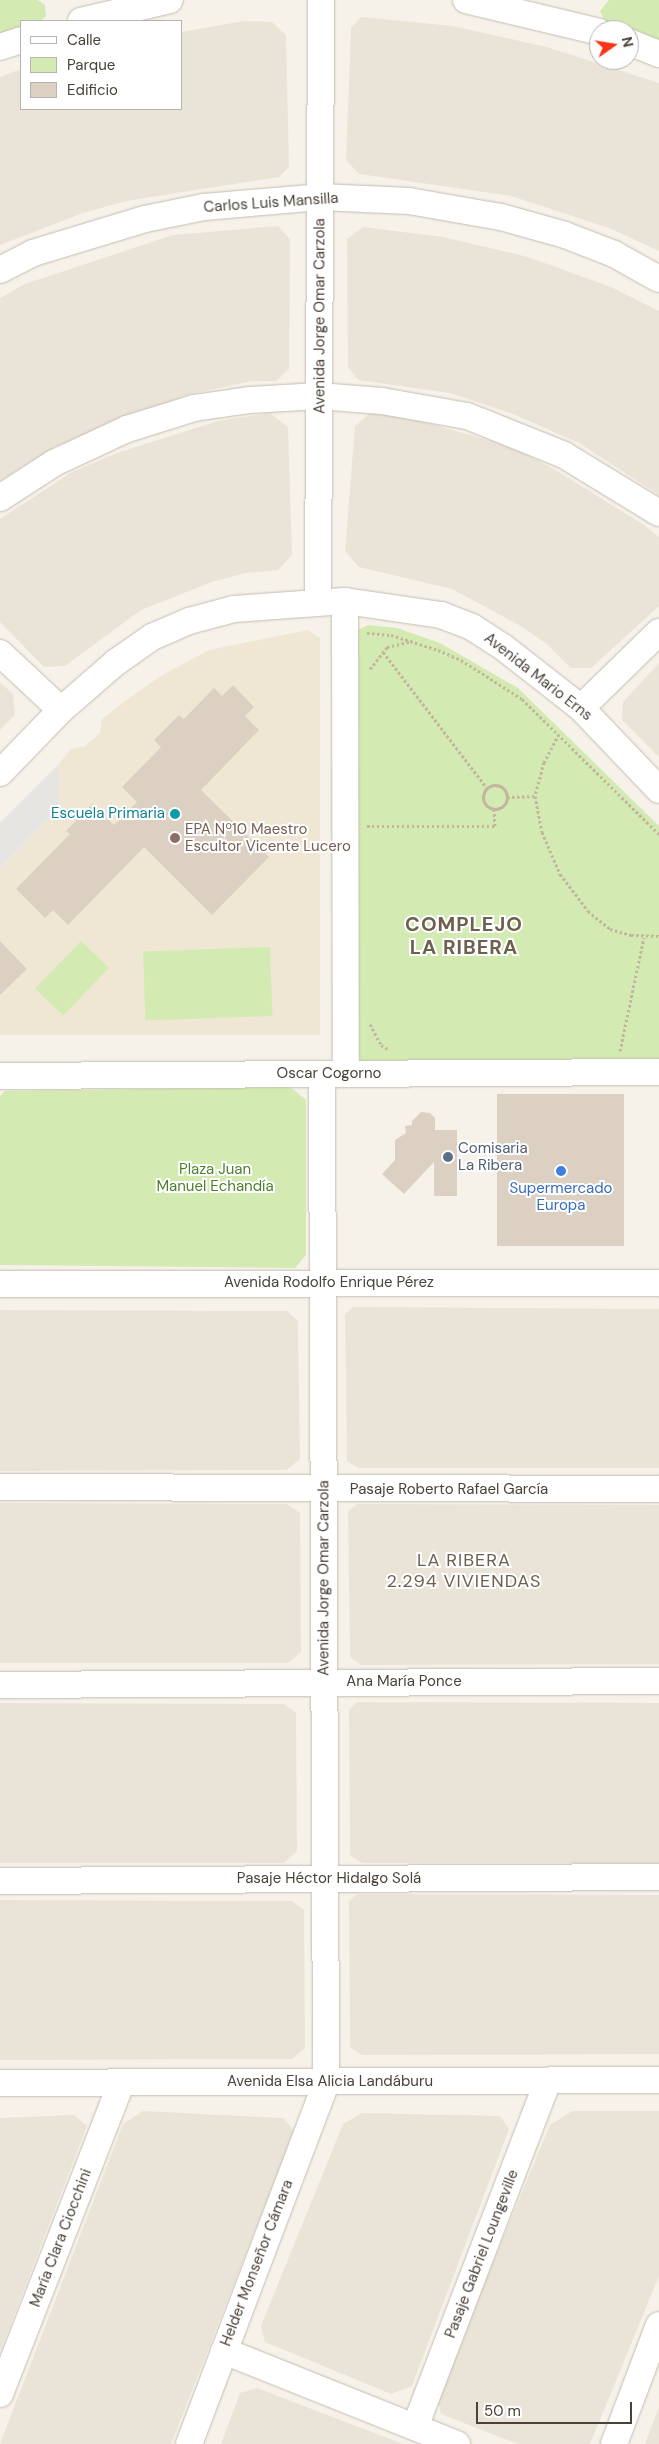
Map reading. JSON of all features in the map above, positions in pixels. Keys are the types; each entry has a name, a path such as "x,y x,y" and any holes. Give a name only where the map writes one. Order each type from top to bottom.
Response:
{"street":[{"path":"85,20 170,0"},
{"name":"Avenida Jorge Omar Carzola","path":"318,602 321,0"},
{"path":"466,0 589,30"},
{"path":"0,47 20,40"},
{"path":"639,46 659,54"},
{"name":"Carlos Luis Mansilla","path":"0,270 33,253 145,219 204,207 320,197 409,201 501,217 614,254 659,279"},
{"path":"0,498 54,463 128,429 194,408 250,400 319,396 382,402 467,416 564,455 659,514"},
{"name":"Avenida Jorge Omar Carzola","path":"326,2083 322,1282 334,1074 345,601"},
{"name":"Avenida Mario Erns","path":"0,773 60,710 130,652 152,637 189,621 234,609 345,601 441,615 472,627 503,646 581,708 659,790"},
{"path":"581,708 659,632"},
{"path":"0,653 60,710"},
{"name":"Oscar Cogorno","path":"0,1076 659,1072"},
{"name":"Avenida Rodolfo Enrique Pérez","path":"0,1284 322,1282 659,1284"},
{"name":"Pasaje Roberto Rafael García","path":"0,1487 323,1490 659,1489"},
{"name":"Ana María Ponce","path":"0,1685 659,1681"},
{"name":"Pasaje Héctor Hidalgo Solá","path":"0,1881 659,1877"},
{"name":"Avenida Elsa Alicia Landáburu","path":"0,2083 659,2080"},
{"name":"Pasaje Gabriel Loungeville","path":"415,2427 548,2081"},
{"name":"María Clara Ciocchini","path":"0,2394 121,2083"},
{"name":"Helder Monseñor Cámara","path":"189,2444 326,2083"},
{"path":"614,2444 659,2325"},
{"path":"224,2351 457,2444"}],"path":[{"path":"365,643 365,634 369,632 413,641 461,660 501,685 522,699 659,834"},
{"path":"365,667 365,675 387,647 413,641"},
{"path":"383,652 486,788"},
{"path":"559,734 544,762 535,796 548,850 560,874 588,911 610,929 644,937 659,936"},
{"path":"498,784 504,789 507,797 502,807 494,809 487,806 483,799 486,788 498,784"},
{"path":"507,797 535,796"},
{"path":"364,826 495,826 494,809"},
{"path":"364,816 364,835"},
{"path":"618,1058 644,937"},
{"path":"369,1020 381,1045 393,1052"}],"shaded area":[{"path":"361,17 453,26 547,47 589,60 589,70 619,70 659,83 659,251 609,228 511,196 359,174 346,160 351,28"},
{"path":"244,21 272,22 286,35 289,167 279,177 126,201 83,213 0,245 0,77 20,69 20,110 182,110 182,32"},
{"path":"278,226 290,239 289,369 276,381 252,381 187,395 54,447 0,481 0,298 25,284 173,235"},
{"path":"363,227 443,237 528,257 611,287 659,311 659,495 579,443 513,414 450,393 358,380 348,367 347,239"},
{"path":"371,412 409,418 510,446 554,469 644,525 659,537 659,606 591,668 571,668 547,644 519,625 452,589 359,567 345,551 355,426"},
{"path":"270,413 288,427 292,555 278,570 245,573 212,582 141,610 65,666 44,667 0,622 0,519 72,472 117,453 218,421"},
{"name":"EPA Nº10 Maestro Escultor Vicente Lucero","path":"308,630 320,638 320,1035 0,1035 0,868 60,807 58,765 71,749 85,746 100,733 102,719 132,696 159,677 209,650"},
{"path":"659,663 659,757 622,720 623,702"},
{"path":"0,682 13,694 15,715 0,730"},
{"path":"58,765 60,807 0,868 0,823"},
{"path":"353,1307 659,1309 659,1468 358,1468 347,1461 345,1314"},
{"path":"0,1310 287,1311 298,1321 300,1459 287,1470 0,1471"},
{"path":"0,1503 287,1504 300,1513 301,1652 288,1663 0,1663"},
{"path":"357,1504 659,1505 659,1664 361,1665 350,1657 348,1511"},
{"path":"357,1702 659,1703 659,1863 362,1863 350,1855 349,1710"},
{"path":"0,1703 284,1704 296,1713 297,1851 284,1863 0,1863"},
{"path":"357,1894 659,1895 659,2054 362,2055 350,2047 349,1901"},
{"path":"0,1900 292,1901 304,1910 305,2048 292,2059 0,2060"},
{"path":"143,2111 283,2118 294,2131 171,2444 0,2444 123,2124"},
{"path":"572,2111 659,2111 659,2276 590,2444 518,2444 441,2414 437,2397 550,2125"},
{"path":"362,2113 500,2116 509,2129 412,2386 391,2394 265,2342 261,2326 343,2124"},
{"path":"74,2115 87,2126 0,2352 0,2118"},
{"path":"257,2388 403,2444 221,2444 240,2393"},
{"path":"659,2407 659,2444 645,2444"}],"green space":[{"path":"0,0 38,0 45,5 46,16 42,20 20,20 20,32 0,40"},
{"path":"609,0 659,0 659,44 639,35 639,20 604,20 600,11"},
{"path":"368,625 397,628 440,643 518,688 659,826 659,1061 408,1060 366,1066 357,1064 358,630"},
{"path":"81,941 109,968 63,1016 35,988"},
{"path":"270,947 272,1016 145,1020 143,951"},
{"name":"Plaza Juan Manuel Echandía","path":"290,1087 306,1100 306,1255 295,1268 0,1265 0,1096 5,1091"}],"building":[{"name":"EPA Nº10 Maestro Escultor Vicente Lucero","path":"233,685 254,707 245,716 259,730 201,790 269,857 212,915 144,847 68,925 53,910 45,918 16,889 70,834 66,831 92,804 114,825 137,802 122,787 161,747 154,740 179,715 184,719 214,688 222,696"},
{"path":"0,941 27,969 0,995"},
{"name":"Supermercado Europa","path":"497,1094 624,1094 624,1246 497,1246"},
{"name":"Comisaria La Ribera","path":"421,1112 430,1113 435,1118 435,1130 457,1130 457,1196 434,1196 434,1162 404,1194 382,1174 395,1160 395,1140 406,1133 405,1126 412,1125 412,1121"}],"place":[{"name":"Escuela Primaria","path":"175,814"},
{"name":"EPA Nº10 Maestro Escultor Vicente Lucero","path":"175,838"},
{"name":"Comisaria La Ribera","path":"448,1157"},
{"name":"Supermercado Europa","path":"561,1171"}],"district":[{"name":"COMPLEJO LA RIBERA","path":"464,936"},
{"name":"LA RIBERA 2.294 VIVIENDAS","path":"464,1571"}]}
